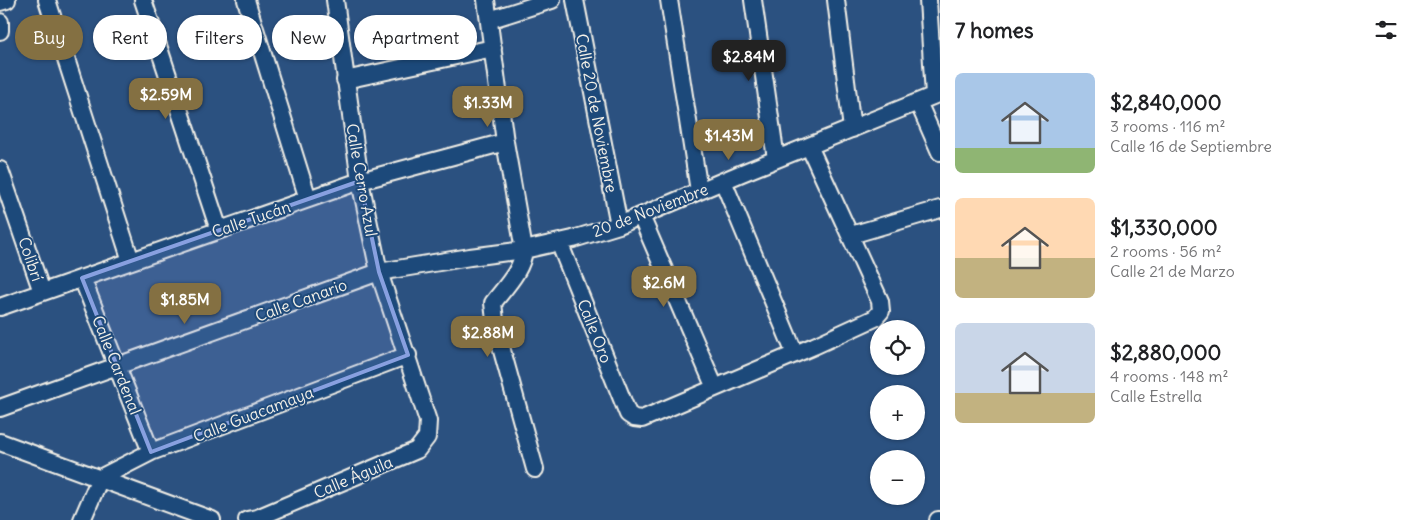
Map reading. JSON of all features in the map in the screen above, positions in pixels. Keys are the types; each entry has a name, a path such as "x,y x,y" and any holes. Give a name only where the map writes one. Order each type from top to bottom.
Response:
{"street":[{"path":"0,2 7,0"},
{"path":"47,0 131,261"},
{"path":"143,0 219,230"},
{"path":"246,0 308,199"},
{"name":"Calle Cerro Azul","path":"335,0 360,181 380,272 428,421 427,437"},
{"path":"486,0 505,142 524,250 523,261 493,304 496,329 535,469"},
{"path":"489,20 552,0"},
{"name":"Calle 20 de Noviembre","path":"575,0 619,225"},
{"path":"669,0 699,191"},
{"path":"753,0 776,159"},
{"path":"836,0 852,129"},
{"path":"928,0 937,94"},
{"path":"0,22 0,31"},
{"path":"345,80 493,48"},
{"name":"20 de Noviembre","path":"524,250 619,225 937,94"},
{"path":"918,102 940,152"},
{"name":"Calle Tucán","path":"0,307 360,181 505,142"},
{"path":"641,216 715,388 874,318 881,311 880,301 809,146"},
{"name":"Colibrí","path":"0,170 42,292"},
{"path":"723,181 795,354"},
{"path":"850,235 940,209"},
{"name":"Calle Oro","path":"558,242 628,414 634,418 642,419 715,388"},
{"name":"Calle Canario","path":"0,408 380,272 524,250"},
{"name":"Calle Cardenal","path":"82,278 151,452"},
{"name":"Calle Guacamaya","path":"100,478 151,452 408,355"},
{"name":"Calle Águila","path":"247,520 257,518 417,450 427,437"},
{"path":"0,442 212,520"},
{"path":"82,520 100,478"}],"highlighted area":[{"path":"360,181 379,272 408,355 151,452 82,278"}]}
